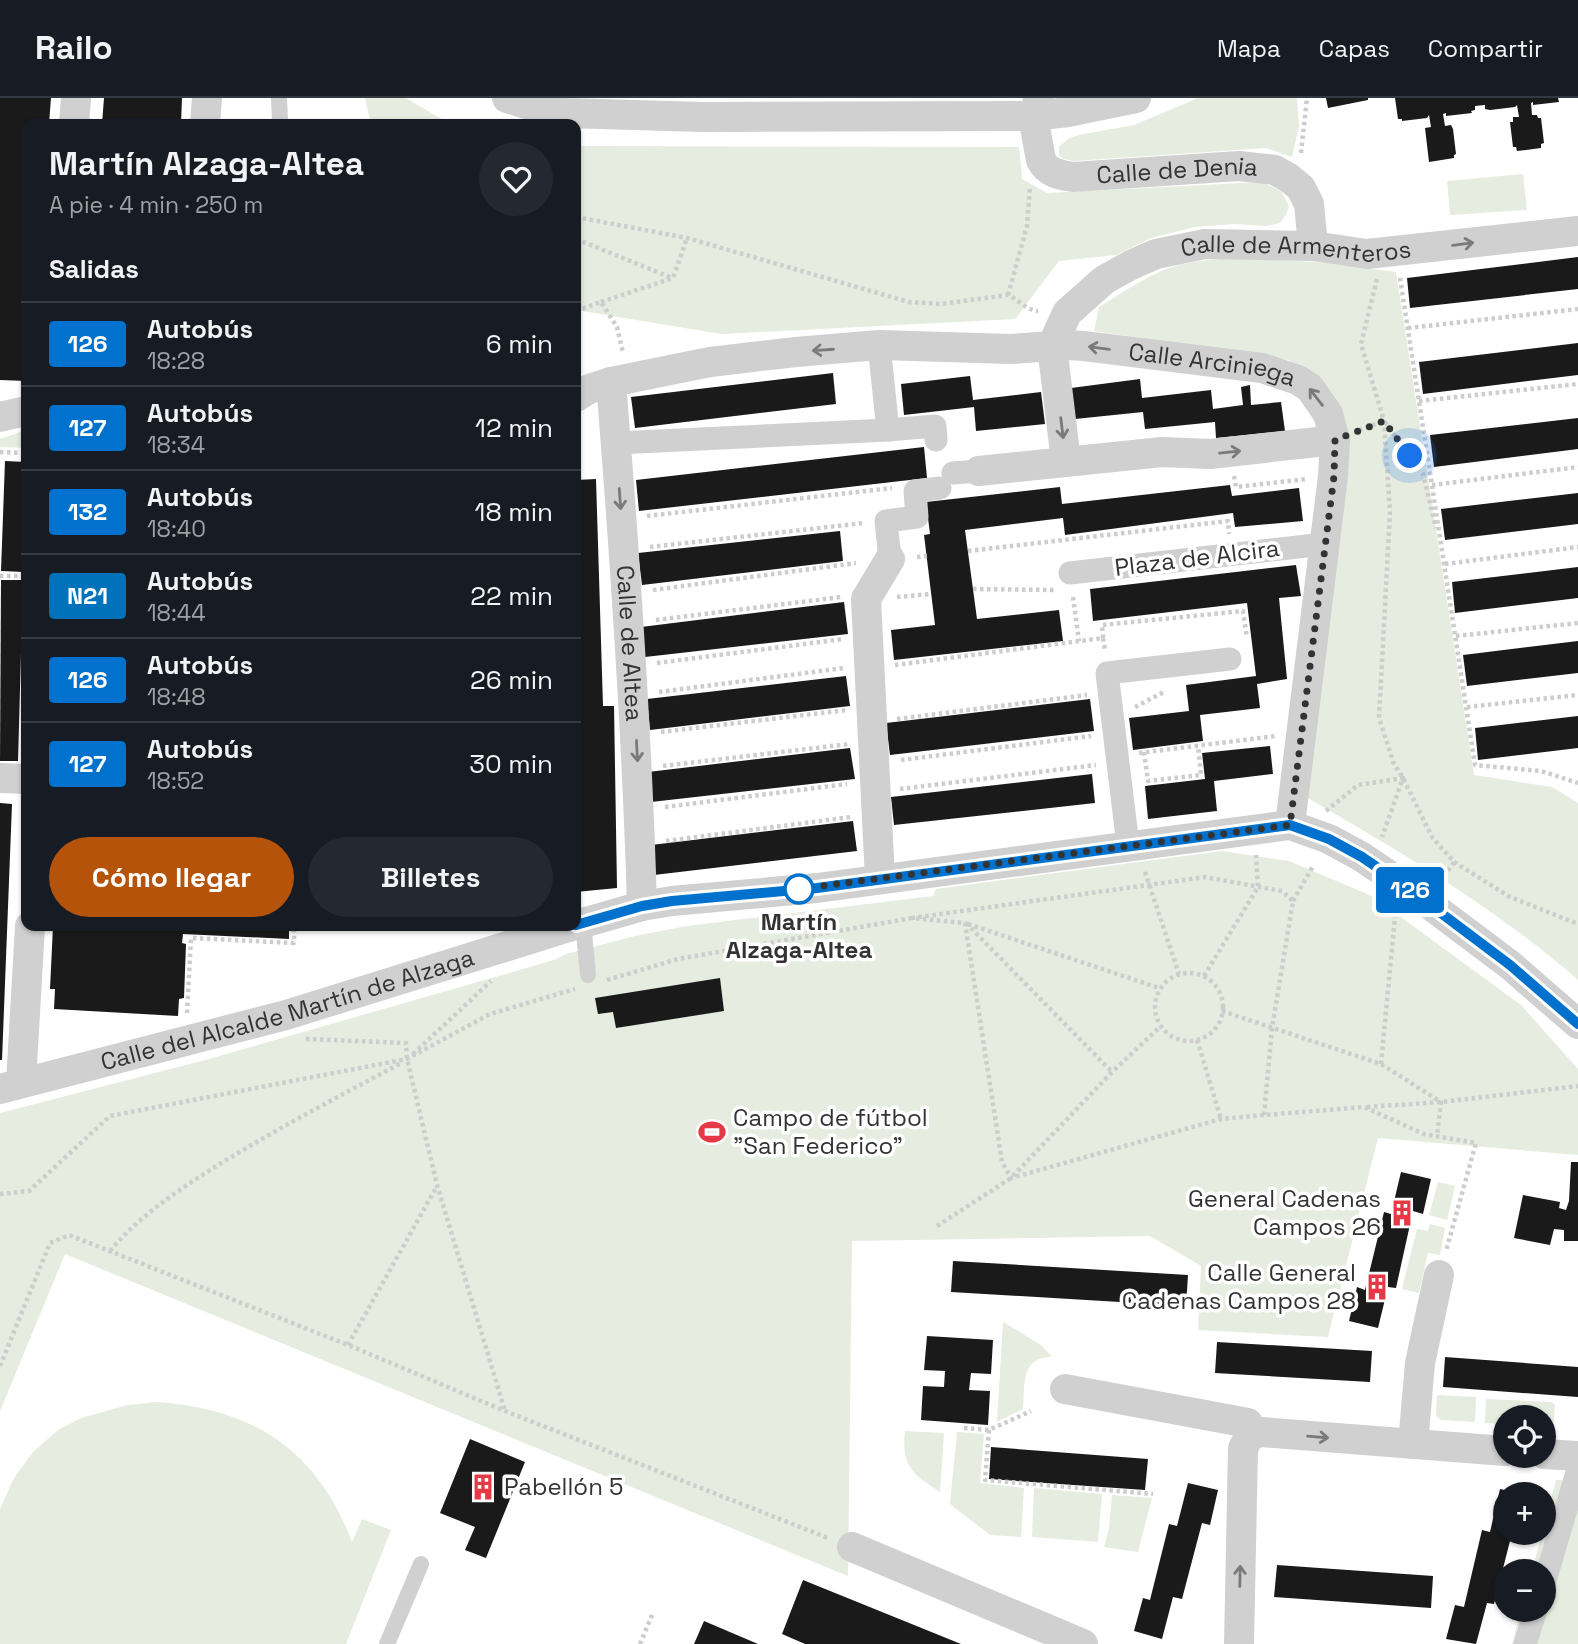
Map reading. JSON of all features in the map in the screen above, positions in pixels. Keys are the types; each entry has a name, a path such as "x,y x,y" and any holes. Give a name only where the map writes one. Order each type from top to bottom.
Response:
{"street":[{"path":"75,119 76,98"},
{"path":"205,119 206,98"},
{"path":"508,98 545,110 583,115 819,108 1036,107 1068,112 1136,98"},
{"name":"Calle de Denia","path":"1036,107 1041,160 1043,165 1056,174 1073,177 1240,166 1275,170 1301,188 1308,204 1313,246"},
{"name":"Calle de Armenteros","path":"1052,346 1068,313 1117,272 1156,254 1180,248 1222,243 1313,246 1381,253 1578,231"},
{"path":"879,345 888,430"},
{"name":"Calle Arciniega","path":"581,394 611,382 710,362 879,345 998,349 1067,345 1098,348 1262,368 1310,388 1328,414 1335,440 1334,476 1290,825"},
{"path":"1052,346 1066,461"},
{"name":"Calle de Altea","path":"611,382 630,623 642,906"},
{"path":"0,418 21,412"},
{"path":"616,443 935,426 936,440"},
{"path":"880,879 866,599 890,559 886,521 917,517 915,491 957,477 1066,461 1162,452 1210,454 1335,440"},
{"name":"Plaza de Alcira","path":"1071,580 1324,544"},
{"path":"1135,856 1114,733 1109,683 1230,659"},
{"path":"0,778 21,779"},
{"path":"1290,825 1329,839 1362,857 1409,889 1510,965 1578,1024"},
{"name":"Calle del Alcalde Martín de Alzaga","path":"581,923 642,906 720,895 817,888 880,879 1135,856 1290,825"},
{"path":"10,1086 29,931"},
{"name":"Calle del Alcalde Martín de Alzaga","path":"10,1086 286,1015 510,935 534,931"},
{"path":"1413,1444 1420,1363 1439,1275"},
{"path":"1065,1389 1248,1423 1250,1435 1243,1448 1239,1644"},
{"path":"1250,1435 1261,1432 1493,1450"},
{"path":"1556,1455 1578,1456"},
{"path":"1551,1559 1578,1469"},
{"path":"852,1547 1083,1644"},
{"path":"1525,1644 1532,1622"}],"lane":[{"path":"279,98 280,119"},
{"path":"578,931 589,982"},
{"path":"387,1644 421,1563"}],"path":[{"path":"1299,160 1307,98"},
{"path":"1008,295 1027,226 1028,189 1034,180"},
{"path":"581,219 687,239 909,302 941,304 1008,295 1030,311 1068,313"},
{"path":"673,278 687,239"},
{"path":"581,241 673,278"},
{"path":"1381,253 1408,328 1475,765 1541,771 1578,783"},
{"path":"1381,253 1379,272 1361,344 1384,421 1390,512 1379,718 1394,765 1432,837 1454,862 1510,897 1578,924"},
{"path":"581,309 673,278"},
{"path":"601,302 617,327 624,353"},
{"path":"1408,328 1578,309"},
{"path":"1419,401 1578,384"},
{"path":"1335,440 1384,421"},
{"path":"1384,421 1423,474 1445,565"},
{"path":"0,452 21,453"},
{"path":"1432,485 1578,467"},
{"path":"622,519 914,485 915,491"},
{"path":"625,550 886,521"},
{"path":"968,551 1227,521 1229,535"},
{"path":"1445,565 1578,547"},
{"path":"628,593 890,559"},
{"path":"0,576 21,576"},
{"path":"1071,580 1079,642"},
{"path":"973,589 1049,590"},
{"path":"630,623 849,596 855,601 866,599"},
{"path":"904,718 1109,683 1102,625 1243,611 1247,638"},
{"path":"1456,636 1578,624"},
{"path":"901,664 1103,638"},
{"path":"633,680 868,651"},
{"path":"633,680 868,651"},
{"path":"1466,707 1578,695"},
{"path":"636,734 871,707"},
{"path":"897,761 1114,733"},
{"path":"906,788 1118,759 1144,752 1300,733"},
{"path":"638,769 873,741"},
{"path":"1144,752 1148,781 1201,775 1198,746"},
{"path":"1326,811 1358,785 1402,778"},
{"path":"1379,843 1402,778"},
{"path":"640,810 874,780"},
{"path":"640,844 876,814"},
{"path":"1204,976 1258,887 1256,855"},
{"path":"1135,856 1150,885 1179,974"},
{"path":"1440,882 1454,862"},
{"path":"1264,1115 1272,1028 1293,901 1313,866"},
{"path":"110,1251 130,1227 192,1181 252,1144 490,1014 589,982 678,959 912,918 1205,877 1282,891 1293,901"},
{"path":"1381,1065 1395,917"},
{"path":"912,918 965,923 1159,988"},
{"path":"965,923 1112,1072"},
{"path":"965,923 1002,1162 1011,1178"},
{"path":"187,1017 191,937 293,943 294,931"},
{"path":"0,1194 29,1191 110,1116 407,1059 499,973 510,935"},
{"path":"1191,972 1204,976 1218,989 1222,1012 1220,1024 1212,1034 1197,1040 1177,1039 1166,1034 1160,1027 1156,1014 1155,1001 1162,983 1179,974 1191,972"},
{"path":"1222,1012 1381,1065 1441,1102"},
{"path":"286,1015 289,1032 304,1039 406,1043 407,1059 437,1185 505,1411"},
{"path":"937,1226 1011,1178 1112,1072 1160,1027"},
{"path":"1197,1040 1221,1119"},
{"path":"1011,1178 1221,1119 1441,1102 1578,1086"},
{"path":"1437,1136 1441,1102"},
{"path":"1364,1108 1424,1134 1476,1143 1439,1275"},
{"path":"348,1345 437,1185"},
{"path":"0,1366 50,1243 69,1235 348,1345 505,1411 852,1547"},
{"path":"964,1428 989,1430 1031,1411"},
{"path":"989,1430 985,1480 1153,1493"},
{"path":"640,1644 652,1615"}],"shaded area":[{"path":"365,98 406,98 442,119 370,119"},
{"path":"1198,98 1297,98 1299,126 1292,157 1266,148 1074,161 1063,159 1059,155 1059,147 1068,139 1134,125"},
{"path":"581,146 1019,147 1022,179 1047,193 1262,182 1281,191 1289,206 1280,223 1266,226 1234,224 1195,227 1151,238 1116,255 1059,261 1015,319 721,334 581,311"},
{"path":"1523,174 1527,210 1450,215 1447,181"},
{"path":"1237,258 1316,262 1396,272 1474,775 1552,787 1578,803 1578,980 1481,905 1308,798 1343,445 1313,378 1289,360 1094,331 1099,307 1153,275 1188,263"},
{"path":"21,432 21,448 0,447 0,439"},
{"path":"1222,851 1289,861 1372,896 1521,1005 1578,1069 1578,1155 1378,1138 1328,1337 1198,1330 1201,1266 1150,1236 852,1241 848,1576 65,1254 0,1411 0,1113 209,1059 635,936 687,926 933,896 936,889"},
{"path":"1438,1182 1455,1186 1447,1220 1429,1215"},
{"path":"1430,1224 1445,1228 1440,1255 1428,1253 1419,1293 1402,1289 1417,1229 1428,1231"},
{"path":"1003,1322 1041,1345 1052,1357 1042,1358 1029,1367 1023,1409 997,1422"},
{"path":"1437,1395 1476,1397 1475,1422 1441,1420 1436,1416"},
{"path":"1486,1399 1551,1402 1555,1405 1493,1405 1493,1423 1485,1423"},
{"path":"157,1402 192,1406 223,1414 252,1425 278,1440 300,1459 320,1482 338,1510 352,1542 362,1519 391,1530 346,1644 0,1644 0,1509 14,1478 33,1452 58,1430 81,1418 128,1405"},
{"path":"905,1431 944,1433 940,1492 911,1468 905,1453"},
{"path":"957,1432 984,1434 980,1483 1024,1488 1021,1537 990,1535 950,1504"},
{"path":"1578,1481 1578,1644 1512,1644 1518,1622 1556,1622 1556,1559 1535,1559 1539,1545 1556,1545 1555,1482"},
{"path":"1034,1488 1102,1494 1098,1542 1032,1537"},
{"path":"1112,1495 1152,1498 1138,1552 1104,1547"}],"building":[{"path":"0,98 51,98 49,119 21,119 21,381 0,380"},
{"path":"104,98 182,98 181,119 102,119"},
{"path":"1326,98 1368,98 1368,100 1328,108"},
{"path":"1395,98 1558,98 1559,102 1531,103 1532,115 1541,118 1544,143 1541,148 1517,151 1516,147 1513,147 1510,122 1513,122 1513,117 1519,117 1517,105 1490,110 1485,109 1485,105 1475,106 1472,113 1446,116 1446,113 1443,114 1445,126 1451,125 1453,129 1456,154 1454,158 1429,162 1425,128 1431,127 1429,115 1427,118 1402,121 1398,119"},
{"path":"1578,257 1578,289 1410,308 1407,278"},
{"path":"1578,343 1578,375 1423,394 1419,362"},
{"path":"833,373 836,404 635,428 631,397"},
{"path":"970,376 973,400 1041,392 1045,424 976,431 974,407 904,415 901,384"},
{"path":"1140,379 1142,398 1211,390 1213,409 1243,405 1241,387 1250,385 1251,405 1281,402 1285,431 1216,438 1215,422 1145,429 1143,412 1075,419 1071,388"},
{"path":"1578,418 1578,449 1434,467 1430,435"},
{"path":"924,447 927,478 639,511 636,480"},
{"path":"5,461 21,462 21,572 1,571"},
{"path":"596,479 603,706 614,706 617,888 581,892 581,480"},
{"path":"1230,485 1232,496 1299,488 1303,521 1235,527 1233,513 1065,535 1063,518 965,530 977,619 1059,610 1063,641 894,660 891,630 935,625 924,535 930,534 926,502 1060,487 1062,504"},
{"path":"1578,493 1578,524 1445,540 1441,509"},
{"path":"840,531 843,561 642,585 638,553"},
{"path":"1296,565 1301,596 1279,598 1287,679 1257,684 1260,708 1200,715 1203,741 1133,750 1129,718 1189,711 1186,685 1256,676 1247,603 1093,621 1090,589"},
{"path":"1578,567 1578,598 1455,613 1452,582"},
{"path":"1,580 21,580 18,761 0,761"},
{"path":"844,602 848,634 645,657 641,627"},
{"path":"1578,641 1578,673 1467,686 1463,655"},
{"path":"846,676 850,706 650,730 647,699"},
{"path":"1090,699 1094,731 890,755 886,723"},
{"path":"1578,716 1578,748 1478,760 1475,728"},
{"path":"1270,746 1273,774 1214,781 1217,811 1148,819 1145,786 1205,779 1202,753"},
{"path":"850,748 855,779 651,802 648,772"},
{"path":"1092,774 1095,803 894,825 891,797"},
{"path":"0,803 12,804 2,1060 0,1060"},
{"path":"853,821 857,851 654,875 651,845"},
{"path":"53,931 289,931 289,939 183,934 182,943 186,944 184,998 179,999 178,1016 54,1009 55,989 50,989"},
{"path":"720,978 724,1011 616,1028 613,1012 598,1014 595,998"},
{"path":"1571,1162 1578,1162 1578,1241 1564,1241 1564,1230 1554,1229 1550,1245 1514,1238 1523,1195 1560,1202 1559,1208 1566,1210"},
{"path":"1401,1172 1431,1179 1423,1214 1413,1211 1396,1288 1388,1287 1378,1328 1349,1321 1357,1287 1365,1290 1384,1212 1391,1214"},
{"path":"953,1261 1188,1275 1186,1306 951,1292"},
{"path":"927,1336 993,1340 991,1374 971,1373 969,1390 990,1391 988,1425 921,1420 923,1386 944,1387 945,1371 924,1370"},
{"path":"1217,1342 1372,1351 1370,1382 1215,1373"},
{"path":"1445,1357 1578,1367 1578,1397 1443,1387"},
{"name":"Pabellón 5","path":"470,1439 525,1462 486,1558 465,1550 475,1527 440,1513"},
{"path":"991,1447 1148,1459 1145,1490 989,1479"},
{"path":"1188,1483 1218,1490 1210,1525 1202,1523 1182,1599 1173,1597 1162,1639 1134,1631 1143,1598 1150,1600 1169,1524 1177,1526"},
{"path":"1493,1519 1493,1545 1509,1545 1505,1559 1493,1559 1493,1604 1487,1603 1476,1644 1446,1639 1455,1605 1464,1607 1482,1530 1490,1532"},
{"path":"1277,1565 1433,1576 1431,1608 1274,1597"},
{"path":"803,1580 961,1644 805,1644 782,1634"},
{"path":"704,1621 758,1644 694,1644"}],"bus line":[{"name":"126","path":"581,924 642,906 672,901 817,888 1290,825 1329,839 1362,857 1409,889 1510,965 1578,1024"}],"place":[{"name":"Martín Alzaga-Altea","path":"799,889"},
{"name":"Campo de fútbol \"San Federico\"","path":"712,1132"},
{"name":"General Cadenas Campos 26","path":"1402,1213"},
{"name":"Calle General Cadenas Campos 28","path":"1377,1287"},
{"name":"Pabellón 5","path":"483,1487"}],"route":[{"path":"799,889 1290,825 1334,476 1335,440 1384,421 1410,456"}]}
